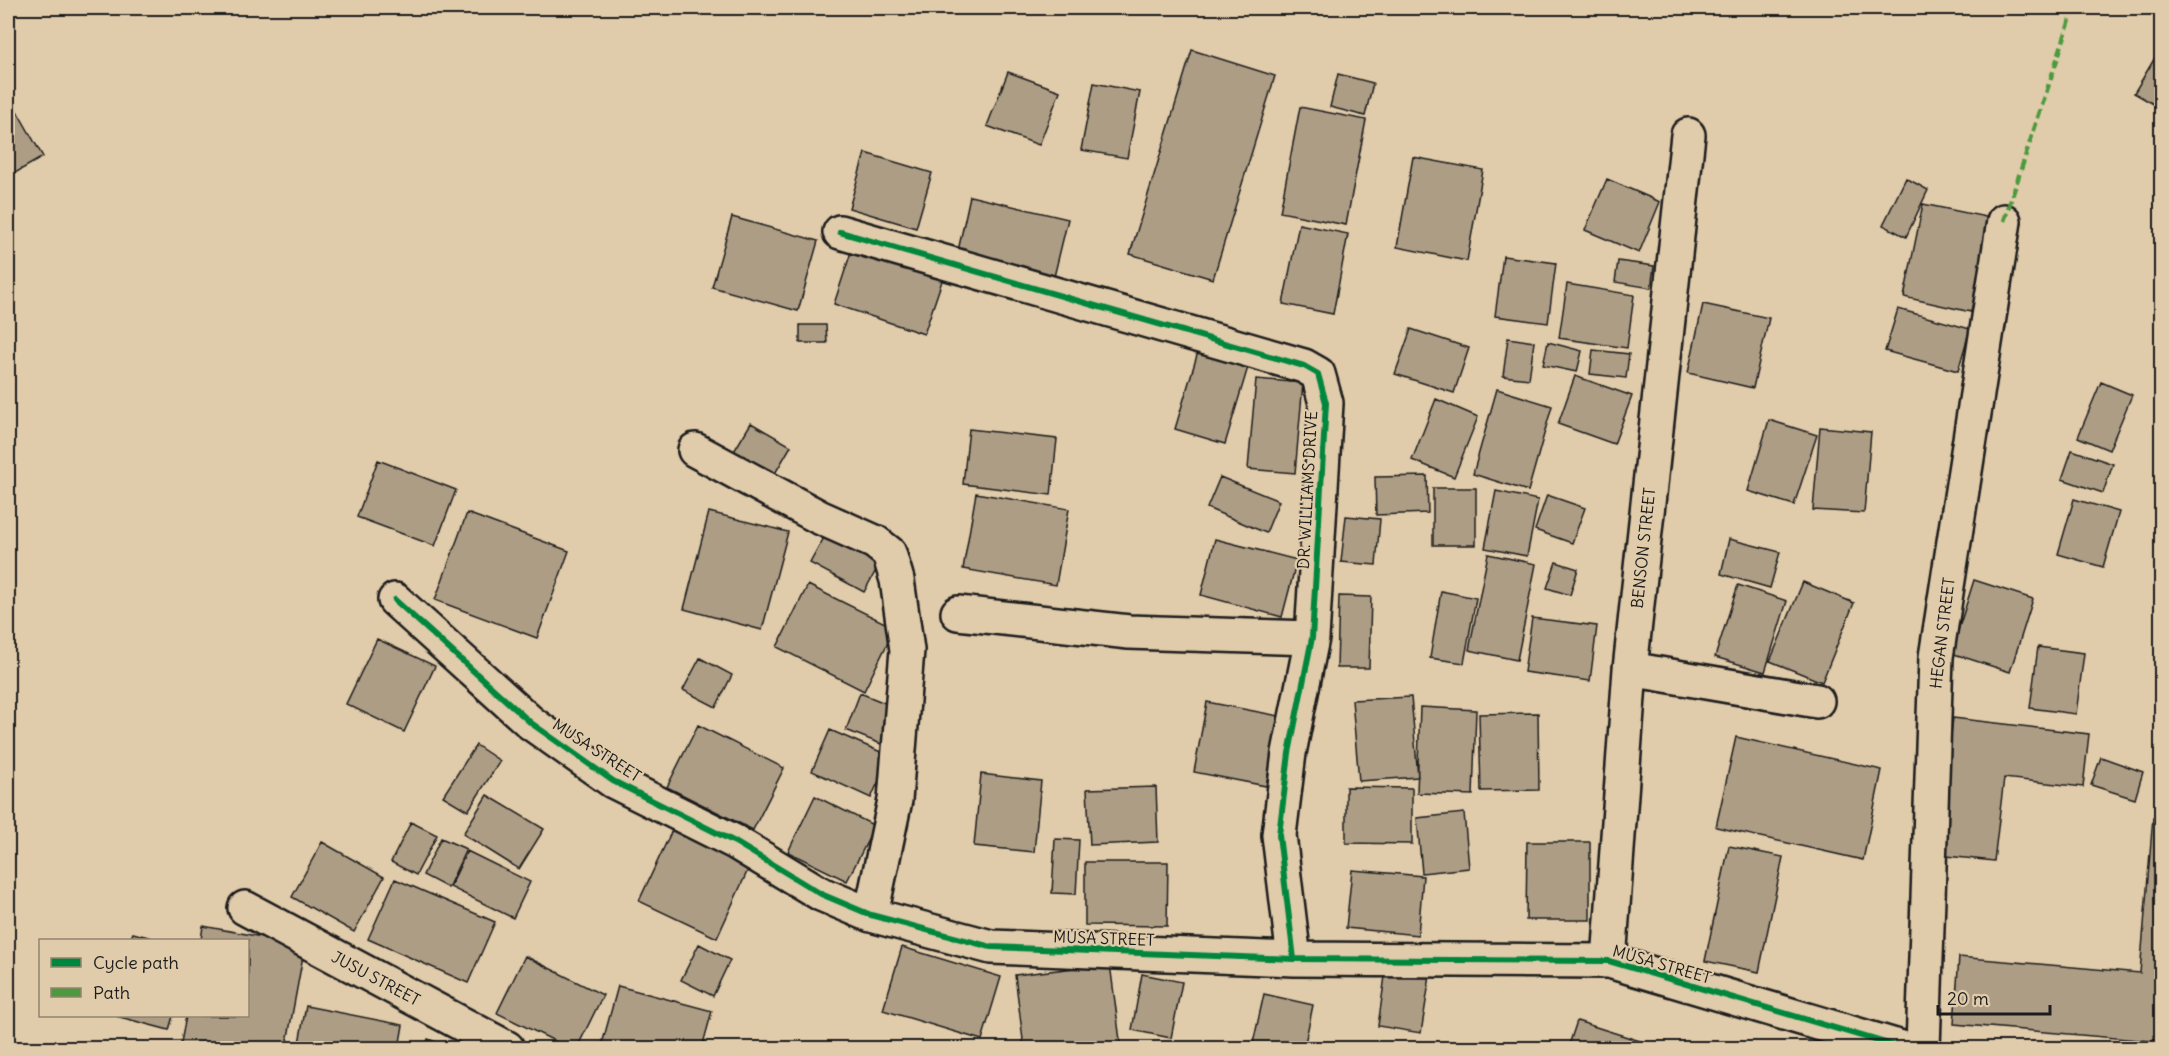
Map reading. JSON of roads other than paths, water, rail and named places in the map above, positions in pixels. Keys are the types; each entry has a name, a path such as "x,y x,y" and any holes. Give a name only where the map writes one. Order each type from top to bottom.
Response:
{"street":[{"name":"BENSON STREET","path":"1609,961 1630,669 1688,135"},
{"name":"HEGAN STREET","path":"1923,1048 1936,657 2004,221"},
{"name":"DR. WILLIAMS DRIVE","path":"840,232 1304,366 1318,374 1326,403 1312,638 1289,753 1280,835 1294,959"},
{"path":"696,450 819,517 875,542 889,553 897,580 907,650 896,800 872,915"},
{"name":"MUSA STREET","path":"395,600 531,723 613,781 735,842 821,894 872,915 991,947 1294,959 1609,961 1902,1048"},
{"path":"958,613 1129,632 1312,638"},
{"path":"1630,669 1817,701"},
{"name":"JUSU STREET","path":"244,908 507,1048"}]}
